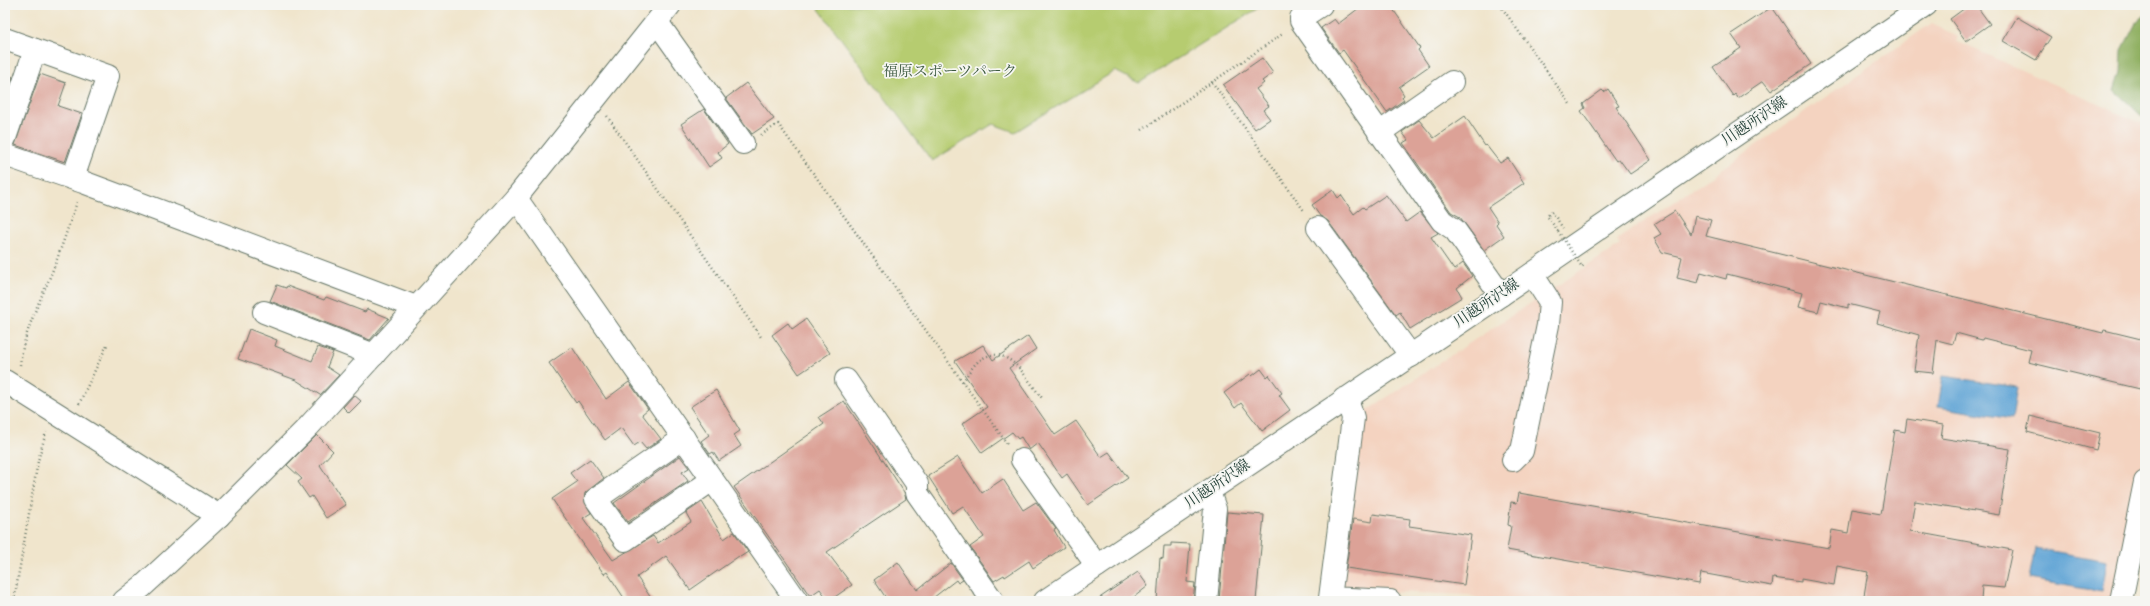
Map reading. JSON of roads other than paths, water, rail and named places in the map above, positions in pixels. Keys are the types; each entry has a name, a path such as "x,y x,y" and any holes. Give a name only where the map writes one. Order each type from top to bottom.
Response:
{"street":[{"path":"124,601 143,586 219,516 309,426 516,198 670,5"},
{"path":"1321,5 1301,19 1379,133 1442,221 1454,230 1501,295"},
{"name":"川越所沢線","path":"1045,601 1411,356 1926,5"},
{"path":"656,22 743,143"},
{"path":"5,39 108,76 78,180"},
{"path":"5,138 35,50"},
{"path":"1379,133 1452,82"},
{"path":"5,155 78,180 416,308"},
{"path":"516,198 797,601"},
{"path":"1318,228 1411,356"},
{"path":"1513,460 1522,451 1548,325 1550,302 1532,274"},
{"path":"264,312 374,355"},
{"path":"846,380 917,484 917,493 993,601"},
{"path":"12,385 219,516"},
{"path":"1344,400 1350,408 1353,418 1330,598 1390,601"},
{"path":"684,438 596,499 625,540 712,480"},
{"path":"1022,460 1097,566"},
{"path":"2122,601 2145,482"},
{"path":"1206,601 1215,509 1209,492"}],"water":[{"path":"1943,376 2017,387 2012,419 1938,407"},
{"path":"2035,548 2107,561 2102,592 2029,579"}],"park label":[{"name":"福原スポーツパーク","path":"950,72"}]}
